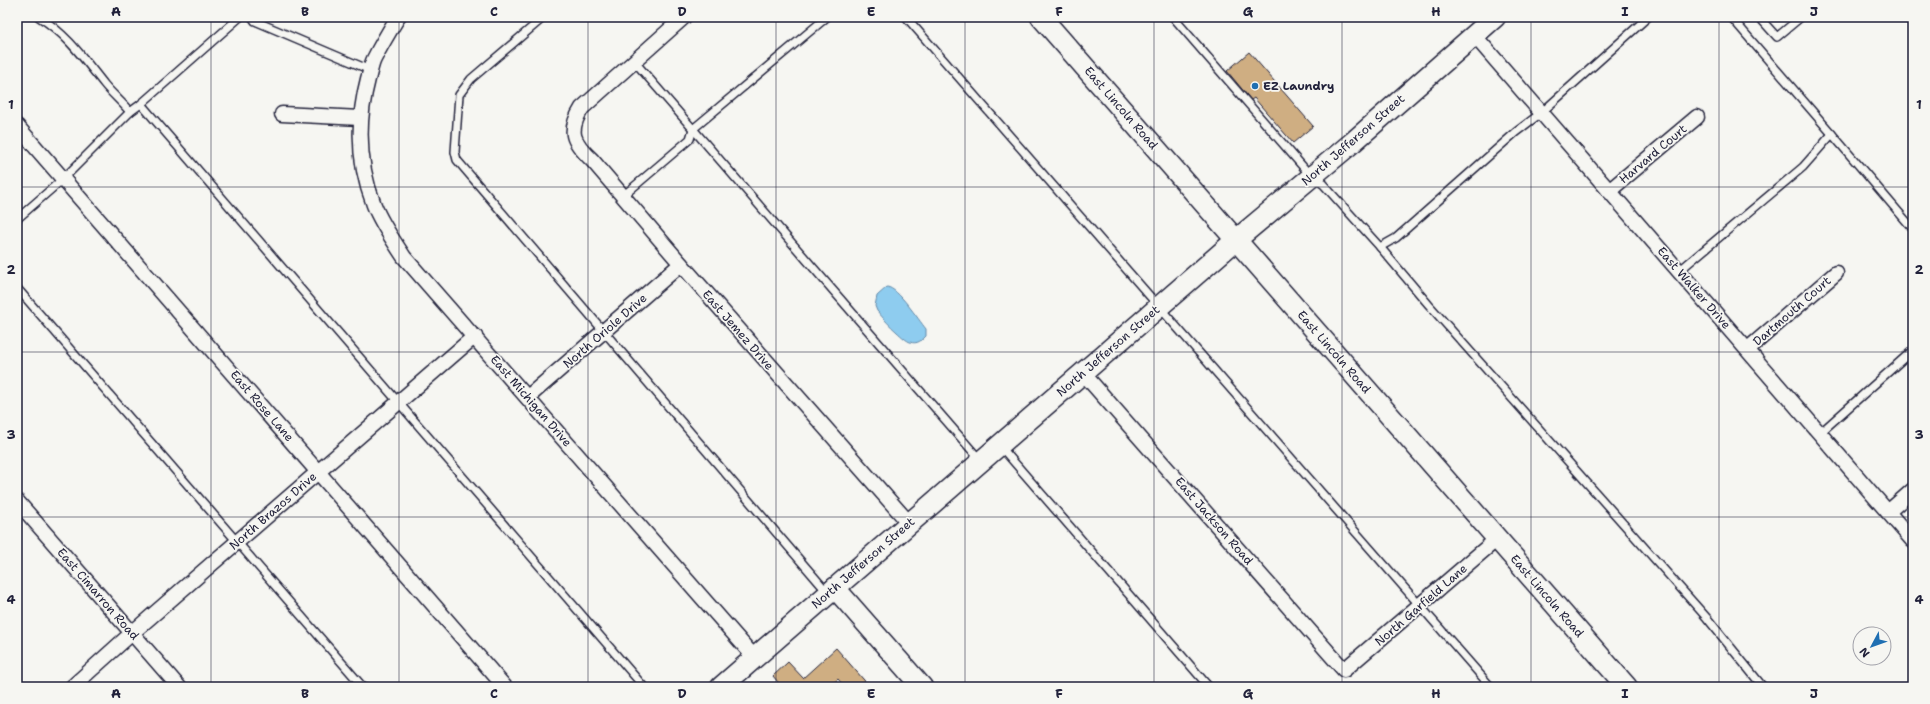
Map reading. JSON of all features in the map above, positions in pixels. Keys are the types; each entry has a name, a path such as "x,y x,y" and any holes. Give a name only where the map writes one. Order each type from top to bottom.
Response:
{"street":[{"path":"282,114 360,118 363,97 373,60 398,17"},
{"path":"634,61 684,17"},
{"name":"East Lincoln Road","path":"1041,17 1627,687"},
{"name":"North Jefferson Street","path":"722,687 1083,372 1474,35 1491,18"},
{"name":"East Walker Drive","path":"1474,35 1913,541"},
{"name":"East Jemez Drive","path":"634,61 582,108 574,120 572,133 579,148 623,196 909,523"},
{"name":"Harvard Court","path":"1609,191 1697,116"},
{"name":"East Michigan Drive","path":"360,118 361,150 374,204 404,257 475,336 755,658"},
{"name":"East Rose Lane","path":"17,126 64,178 506,687"},
{"name":"North Oriole Drive","path":"528,397 681,264"},
{"name":"Dartmouth Court","path":"1748,349 1836,273"},
{"name":"North Brazos Drive","path":"72,687 236,542 475,336"},
{"name":"East Jackson Road","path":"1083,372 1344,670"},
{"path":"1888,512 1913,490"},
{"name":"East Cimarron Road","path":"17,501 179,687"},
{"name":"North Garfield Lane","path":"1344,670 1498,538"},
{"path":"832,591 922,687"}],"lane":[{"path":"39,17 54,26 80,52 105,84 130,112"},
{"path":"17,219 64,178 130,112 240,17"},
{"path":"252,17 255,21 370,70"},
{"path":"544,17 471,79 463,88 459,96 455,152 457,160 462,168 604,332 832,591"},
{"path":"623,196 690,139 693,129 827,17"},
{"path":"906,17 1489,686"},
{"path":"1173,17 1311,176 1323,184 1380,247 1428,305 1707,618 1763,687"},
{"path":"1380,247 1396,238 1516,132 1541,113 1648,17"},
{"path":"1731,17 1913,229"},
{"path":"1759,17 1777,37 1802,17"},
{"path":"634,61 981,461"},
{"path":"141,104 644,687"},
{"path":"1679,271 1803,167 1832,134"},
{"path":"17,288 363,687"},
{"path":"1820,433 1913,350"},
{"path":"1000,445 1209,687"}],"water":[{"path":"887,287 892,289 902,298 926,329 926,336 922,340 914,343 907,341 877,311 875,306 877,296"}],"building":[{"name":"EZ Laundry","path":"1249,52 1313,126 1293,143 1254,98 1251,100 1227,71"},
{"path":"836,648 870,687 845,687 838,679 829,687 782,687 773,676 788,662 803,678"}],"place":[{"name":"EZ Laundry","path":"1255,86"}]}
